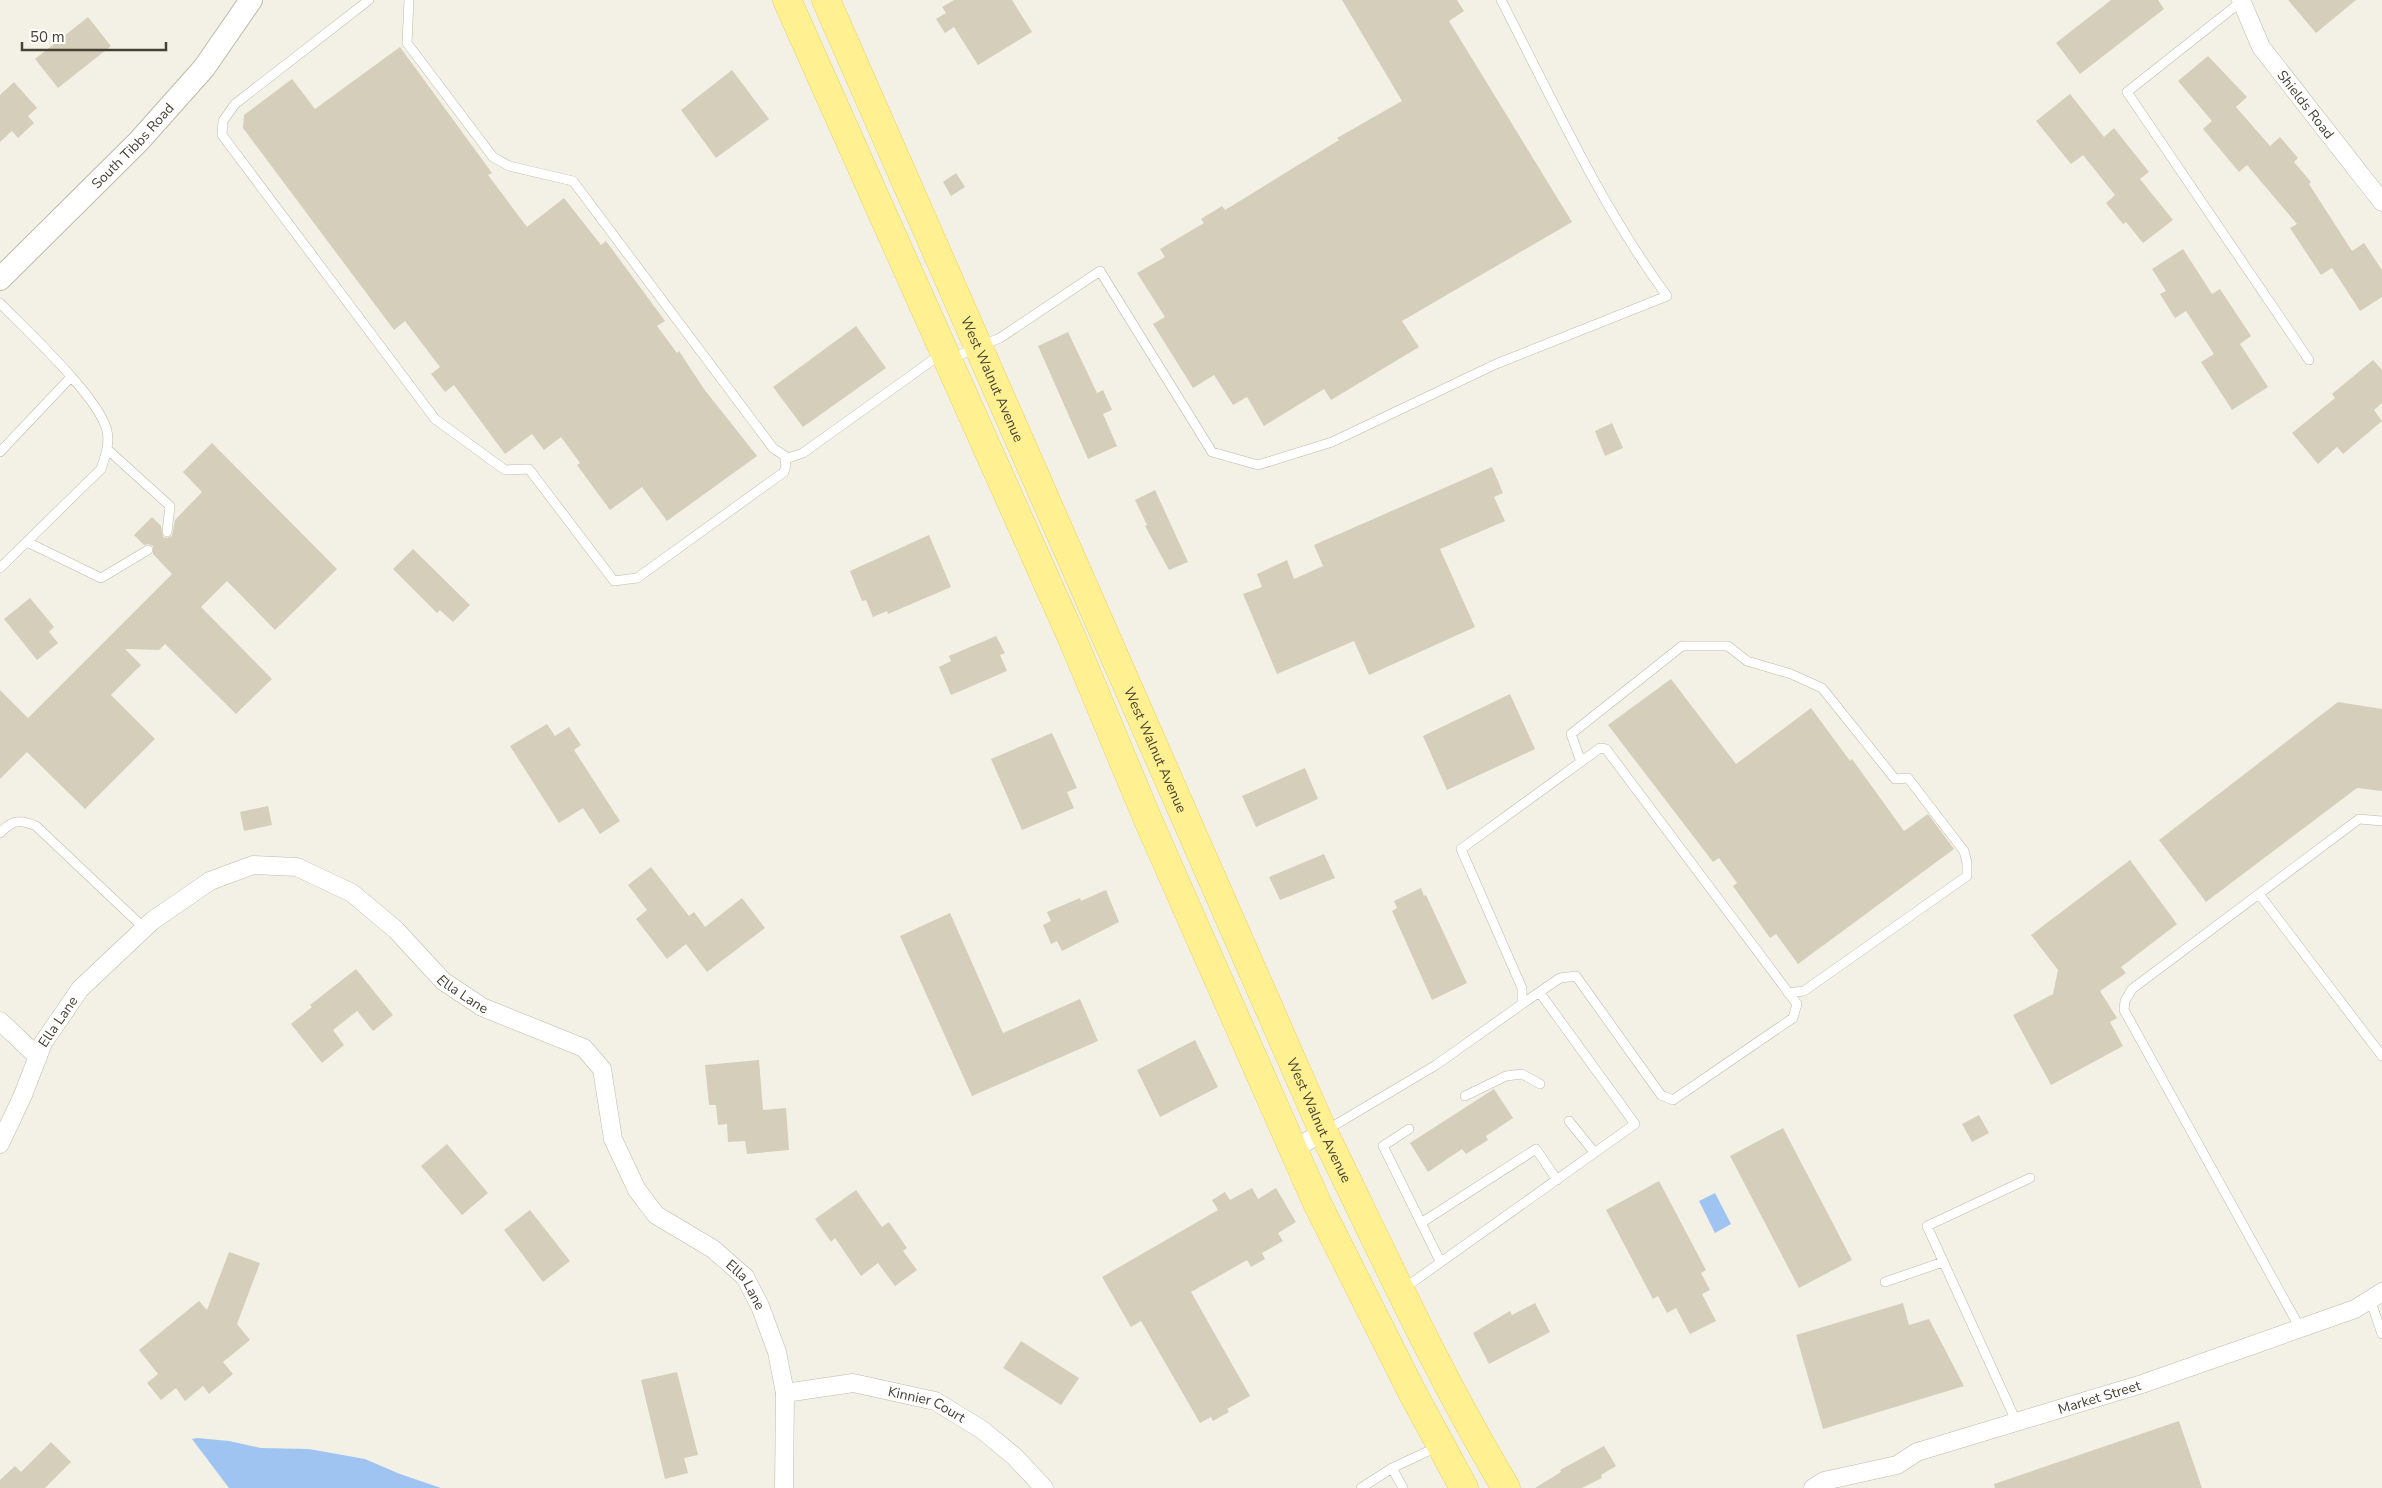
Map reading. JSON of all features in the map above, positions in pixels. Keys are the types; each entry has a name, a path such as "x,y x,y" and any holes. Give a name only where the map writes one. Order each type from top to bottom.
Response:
{"main road":[{"path":"788,0 1072,638 1148,820 1294,1150 1363,1296 1464,1488"},
{"name":"West Walnut Avenue","path":"826,0 1323,1132 1400,1291 1480,1445 1506,1488"}],"street":[{"name":"South Tibbs Road","path":"0,279 139,141 204,68 251,0"},
{"name":"Shields Road","path":"2241,1 2261,47 2382,202"},
{"name":"Ella Lane","path":"0,1144 43,1043 80,989 144,928 210,881 252,865 297,868 352,893 396,930 442,981 482,1007 584,1048 602,1069 613,1139 637,1190 656,1215 713,1249 745,1277 760,1306 777,1352 785,1393 784,1488"},
{"path":"0,1022 38,1057"},
{"path":"1294,1150 1323,1132"},
{"name":"Market Street","path":"1813,1488 1824,1481 1897,1465 1917,1452 2142,1384 2355,1309 2376,1295"},
{"name":"Kinnier Court","path":"785,1393 853,1383 935,1401 981,1429 1014,1456 1044,1488"}],"lane":[{"path":"369,0 235,104 223,121 222,135 435,419 505,470 529,469 614,581 637,578 784,472 786,465 784,455"},
{"path":"409,0 407,43 493,157 509,166 572,181 773,448 788,458 803,453 881,395 936,358 978,347 1000,338 1100,271 1212,452 1258,465 1332,442 1496,364 1667,296 1645,266 1596,184 1501,0"},
{"path":"2241,1 2128,92 2309,360"},
{"path":"0,302 71,377 100,412 108,432 107,449 101,469 0,568"},
{"path":"0,452 71,377"},
{"path":"107,449 170,506 167,532"},
{"path":"27,542 102,578 148,550"},
{"path":"1581,762 1572,734 1682,646 1728,646 1747,661 1791,674 1822,688 1895,778 1908,778 1964,851 1967,863 1967,876 1804,991 1788,992"},
{"path":"1323,1132 1436,1065 1560,978 1576,976 1661,1095 1673,1100 1793,1018 1796,1004 1606,749 1600,748 1461,850 1522,988 1522,1004"},
{"path":"2300,1328 2124,1010 2125,1001 2132,989 2359,819 2382,821"},
{"path":"0,833 13,822 23,820 36,826 144,928"},
{"path":"2260,894 2382,1056"},
{"path":"1400,1291 1635,1124 1540,993"},
{"path":"1465,1096 1506,1076 1522,1074 1540,1084"},
{"path":"1569,1121 1594,1152"},
{"path":"1409,1129 1383,1146 1440,1261"},
{"path":"1421,1223 1536,1149 1557,1180"},
{"path":"2017,1423 1927,1226 2030,1178"},
{"path":"1885,1282 1943,1262"},
{"path":"2376,1295 2382,1334"},
{"path":"1360,1488 1392,1468 1441,1445"},
{"path":"1392,1468 1404,1488"}],"water":[{"path":"1715,1193 1731,1224 1715,1233 1699,1201"},
{"path":"192,1439 229,1441 261,1448 309,1449 365,1459 400,1474 441,1488 229,1488"}],"building":[{"path":"954,0 1012,0 1032,32 978,65 954,27 945,33 936,19 946,13 942,7"},
{"path":"1342,0 1457,0 1464,11 1449,21 1572,222 1402,321 1419,347 1331,400 1324,389 1264,426 1247,397 1233,405 1214,375 1193,388 1153,324 1165,317 1137,273 1165,257 1160,249 1204,223 1201,219 1222,206 1225,210 1339,140 1337,138 1402,101"},
{"path":"2111,0 2158,0 2164,9 2080,74 2056,43"},
{"path":"2288,0 2356,0 2316,33"},
{"path":"88,17 111,46 58,88 35,59"},
{"path":"400,47 492,173 488,175 527,227 564,198 601,245 606,241 665,321 657,326 677,353 679,351 704,389 757,456 667,521 642,487 610,510 577,465 580,463 561,437 544,450 532,434 505,454 454,385 445,392 431,374 440,367 405,321 394,330 243,128 244,115 292,79 315,109"},
{"path":"2208,56 2247,97 2236,107 2270,146 2280,137 2298,158 2294,162 2311,182 2309,184 2352,251 2364,243 2382,270 2382,297 2360,311 2332,268 2321,275 2290,228 2297,224 2247,165 2239,172 2203,129 2212,121 2178,81"},
{"path":"732,70 769,119 716,158 681,110"},
{"path":"14,82 37,108 28,116 34,123 18,138 12,131 0,142 0,95"},
{"path":"2070,94 2104,137 2114,128 2149,172 2140,179 2173,220 2143,243 2126,222 2123,224 2106,203 2115,195 2083,155 2071,164 2036,121"},
{"path":"956,173 965,187 951,196 943,182"},
{"path":"2183,249 2212,294 2220,289 2251,336 2240,344 2268,387 2232,410 2201,362 2214,354 2186,311 2175,318 2160,294 2166,291 2152,269"},
{"path":"856,326 886,368 803,427 773,387"},
{"path":"1068,332 1097,393 1103,390 1112,410 1103,414 1117,446 1088,459 1038,346"},
{"path":"2373,360 2382,370 2382,403 2374,410 2382,421 2343,454 2337,447 2318,464 2292,433 2335,398 2332,394"},
{"path":"1612,423 1623,448 1605,456 1595,431"},
{"path":"212,443 337,569 275,630 227,581 201,607 272,679 236,714 165,644 159,650 125,649 141,665 111,695 155,739 85,809 27,752 0,779 0,690 28,718 172,574 153,554 153,546 144,545 134,535 152,517 161,526 163,537 172,536 175,520 202,492 183,472"},
{"path":"1492,467 1503,493 1494,497 1505,521 1440,549 1475,627 1369,675 1354,641 1277,674 1243,594 1262,587 1257,574 1287,560 1294,579 1323,566 1314,545"},
{"path":"1155,490 1188,562 1169,570 1145,526 1147,525 1135,500"},
{"path":"929,535 951,587 888,614 887,611 873,617 866,600 862,601 850,571"},
{"path":"413,549 470,605 453,622 440,610 437,613 393,569"},
{"path":"30,598 54,627 49,632 58,643 37,660 4,619"},
{"path":"996,636 1005,653 1000,655 1007,671 951,695 939,667 951,661 949,656"},
{"path":"1671,679 1736,764 1811,708 1850,761 1852,759 1904,831 1928,814 1954,849 1798,964 1776,934 1770,938 1733,886 1737,883 1719,858 1713,862 1608,725"},
{"path":"1510,694 1535,749 1447,790 1423,736"},
{"path":"2338,702 2382,709 2382,791 2357,788 2206,902 2159,840"},
{"path":"547,724 555,736 569,727 581,745 574,750 620,821 600,834 583,808 559,823 510,746"},
{"path":"1052,733 1077,788 1067,792 1074,808 1022,830 991,759"},
{"path":"1305,768 1318,799 1256,827 1242,796"},
{"path":"268,806 272,825 244,831 240,812"},
{"path":"1324,854 1335,878 1280,900 1269,877"},
{"path":"2130,860 2177,924 2121,967 2126,973 2100,991 2117,1018 2110,1022 2123,1046 2051,1085 2013,1015 2053,994 2058,970 2031,935"},
{"path":"651,867 689,916 694,912 705,927 742,898 765,928 707,972 686,944 667,959 636,919 647,910 628,885"},
{"path":"1421,888 1467,983 1432,1000 1392,911 1397,908 1394,901"},
{"path":"1106,890 1119,922 1062,951 1057,941 1051,944 1043,925 1051,921 1047,912 1080,898 1081,901"},
{"path":"950,913 1003,1033 1080,999 1098,1041 972,1096 900,936"},
{"path":"356,969 393,1015 373,1031 357,1011 333,1030 344,1045 322,1063 291,1024 312,1007 310,1005"},
{"path":"1195,1040 1218,1087 1160,1117 1137,1070"},
{"path":"759,1060 763,1110 786,1108 789,1150 747,1154 745,1141 728,1142 727,1124 718,1125 716,1105 709,1105 705,1065"},
{"path":"1494,1089 1513,1118 1486,1136 1488,1140 1466,1154 1462,1149 1428,1172 1410,1143"},
{"path":"1979,1115 1989,1133 1972,1142 1962,1124"},
{"path":"1783,1128 1852,1260 1799,1288 1730,1156"},
{"path":"447,1144 488,1193 462,1215 421,1166"},
{"path":"1659,1181 1706,1270 1701,1273 1710,1290 1702,1294 1716,1321 1690,1334 1676,1308 1667,1313 1658,1296 1653,1299 1606,1210"},
{"path":"1252,1188 1258,1199 1276,1188 1296,1222 1278,1233 1283,1241 1262,1253 1265,1259 1251,1267 1247,1260 1191,1292 1250,1396 1227,1409 1229,1412 1213,1421 1211,1417 1200,1423 1141,1321 1131,1327 1102,1277 1218,1210 1212,1200 1225,1192 1230,1200"},
{"path":"856,1190 882,1227 889,1222 907,1248 903,1251 917,1270 895,1286 878,1263 861,1276 835,1238 831,1242 815,1219"},
{"path":"530,1210 570,1261 543,1282 504,1230"},
{"path":"229,1252 260,1263 237,1324 250,1340 223,1362 233,1374 209,1394 203,1386 185,1401 176,1388 161,1400 147,1383 158,1374 139,1350 199,1301 207,1310"},
{"path":"1535,1303 1550,1332 1489,1364 1473,1333 1510,1311 1512,1315"},
{"path":"1903,1303 1909,1325 1929,1319 1964,1386 1823,1429 1796,1335"},
{"path":"1021,1341 1079,1378 1061,1405 1003,1368"},
{"path":"677,1372 698,1455 684,1458 688,1473 665,1479 641,1380"},
{"path":"2179,1421 2202,1488 1995,1488 1994,1484"},
{"path":"51,1442 71,1462 45,1488 0,1488 0,1480 15,1466 21,1472"},
{"path":"1604,1446 1616,1466 1601,1475 1602,1478 1582,1488 1535,1488 1561,1472 1560,1470"}]}
